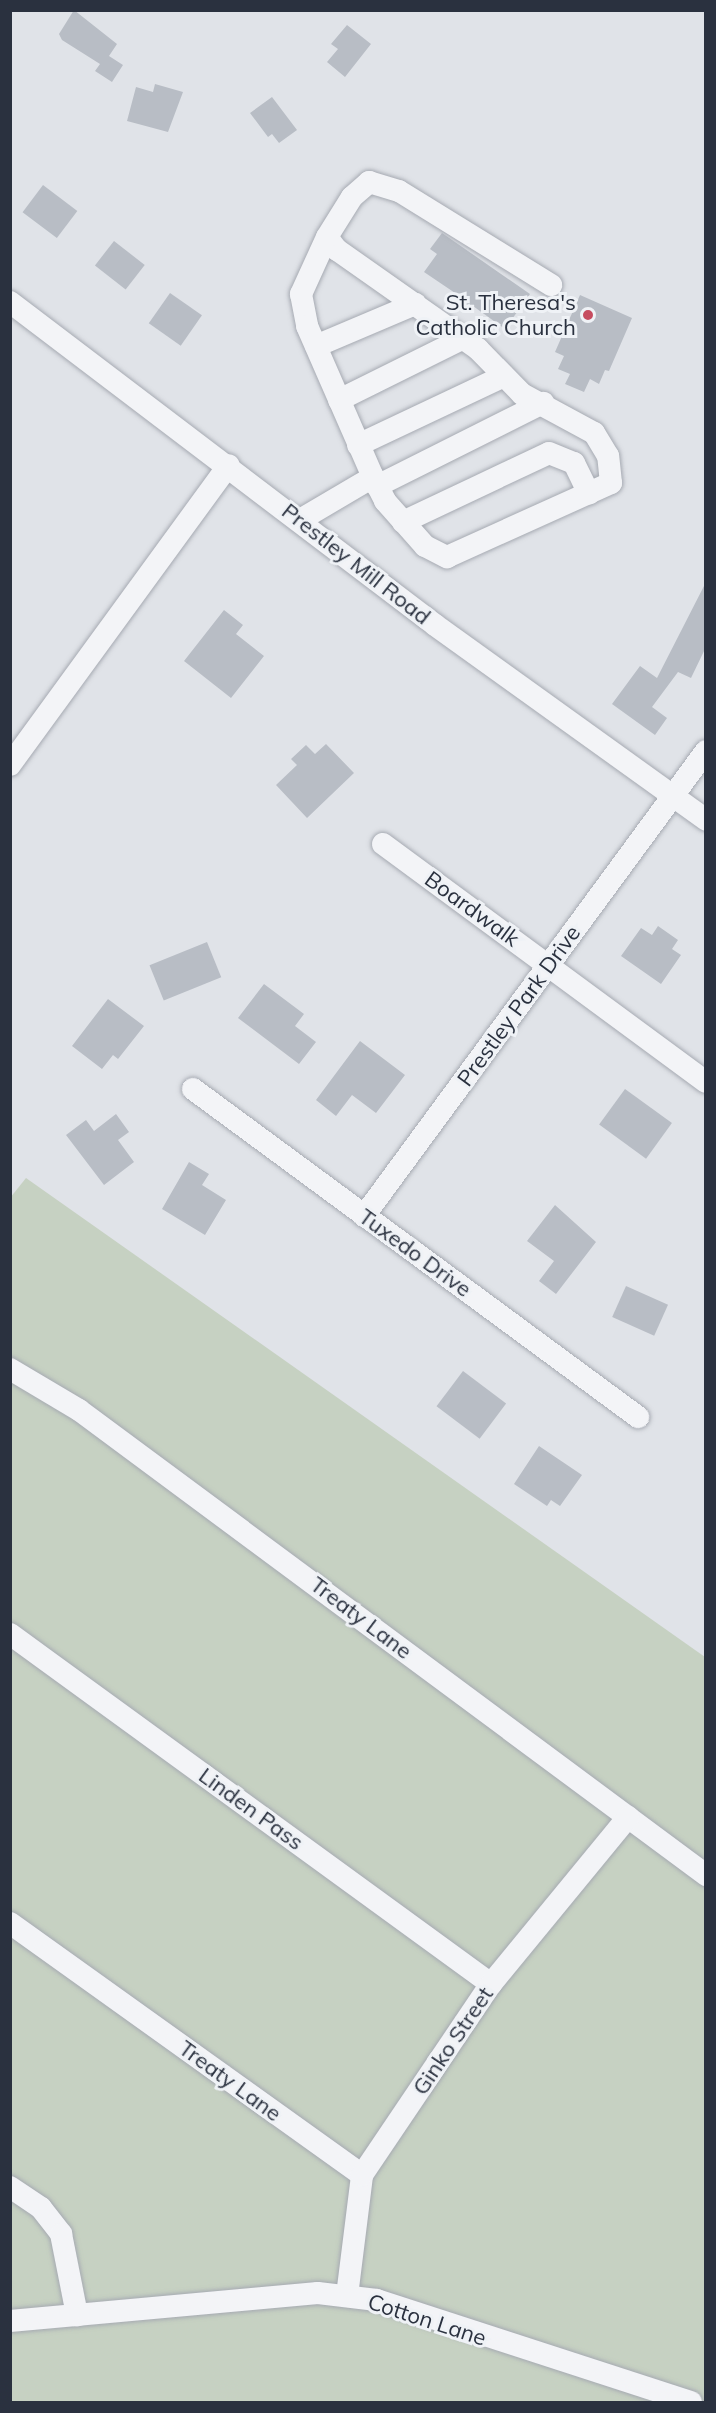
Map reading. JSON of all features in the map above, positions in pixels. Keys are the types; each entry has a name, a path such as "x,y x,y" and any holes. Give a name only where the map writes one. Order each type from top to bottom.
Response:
{"street":[{"path":"327,237 337,250 464,339 522,394 543,403 594,434 608,456 611,483 447,557 425,546 403,522 375,482 316,346 301,294 327,237 352,197 369,182 399,191 551,285"},
{"name":"Prestley Mill Road","path":"10,302 229,465 435,624 705,820"},
{"path":"316,346 415,304"},
{"path":"339,400 464,339"},
{"path":"358,445 504,376"},
{"path":"300,520 543,403"},
{"path":"403,522 549,453 574,463 589,494"},
{"path":"10,765 229,465"},
{"name":"Prestley Park Drive","path":"364,1216 674,797 705,751"},
{"name":"Boardwalk","path":"383,844 705,1082"},
{"name":"Tuxedo Drive","path":"193,1089 638,1418"},
{"name":"Treaty Lane","path":"10,1369 79,1410 705,1875"},
{"name":"Linden Pass","path":"10,1634 491,1984"},
{"name":"Ginko Street","path":"347,2296 362,2175 491,1984 628,1817"},
{"name":"Treaty Lane","path":"10,1923 362,2175"},
{"path":"10,2187 41,2208 61,2235 77,2315"},
{"name":"Cotton Lane","path":"10,2321 318,2293 347,2296 377,2300 691,2403"}],"green space":[{"path":"26,1178 705,1657 705,2402 11,2402 10,1198"}],"building":[{"path":"74,10 117,44 109,56 123,65 112,82 95,71 100,64 62,40 59,34"},
{"path":"347,25 371,44 345,77 327,62 338,49 331,44"},
{"path":"155,84 183,92 168,132 127,121 136,87 153,92"},
{"path":"272,97 297,130 279,143 272,134 268,137 250,113"},
{"path":"43,185 77,211 57,238 23,212"},
{"path":"442,233 530,294 505,329 473,306 468,313 453,302 458,295 424,272 437,254 430,249"},
{"path":"114,241 145,265 126,289 95,265"},
{"path":"170,293 202,315 181,346 149,323"},
{"path":"580,295 632,318 609,371 605,370 599,384 590,379 584,392 565,384 570,374 558,369 564,356 555,352"},
{"path":"705,584 705,649 691,678 678,672 652,707 667,718 655,735 612,704 640,666 657,678"},
{"path":"224,610 243,625 236,634 264,656 231,698 184,661"},
{"path":"326,744 354,773 307,818 276,785 297,765 291,759 306,745 315,754"},
{"path":"658,926 678,940 672,949 681,955 661,984 621,956 641,928 652,935"},
{"path":"207,942 221,977 164,1000 150,965"},
{"path":"264,984 304,1014 295,1026 316,1042 299,1064 238,1018"},
{"path":"108,999 144,1026 118,1059 113,1055 102,1069 72,1046"},
{"path":"360,1041 405,1075 376,1113 352,1095 336,1116 316,1100"},
{"path":"625,1089 672,1123 646,1159 599,1125"},
{"path":"116,1114 129,1132 118,1140 134,1162 104,1185 66,1135 86,1120 94,1131"},
{"path":"189,1162 209,1174 202,1185 226,1200 205,1235 162,1209"},
{"path":"555,1205 596,1242 556,1294 539,1281 554,1261 527,1241"},
{"path":"626,1286 668,1305 654,1336 612,1317"},
{"path":"463,1371 506,1403 480,1439 437,1406"},
{"path":"539,1446 582,1475 560,1506 551,1500 547,1506 514,1484"}],"place":[{"name":"St. Theresa's Catholic Church","path":"588,315"}]}
